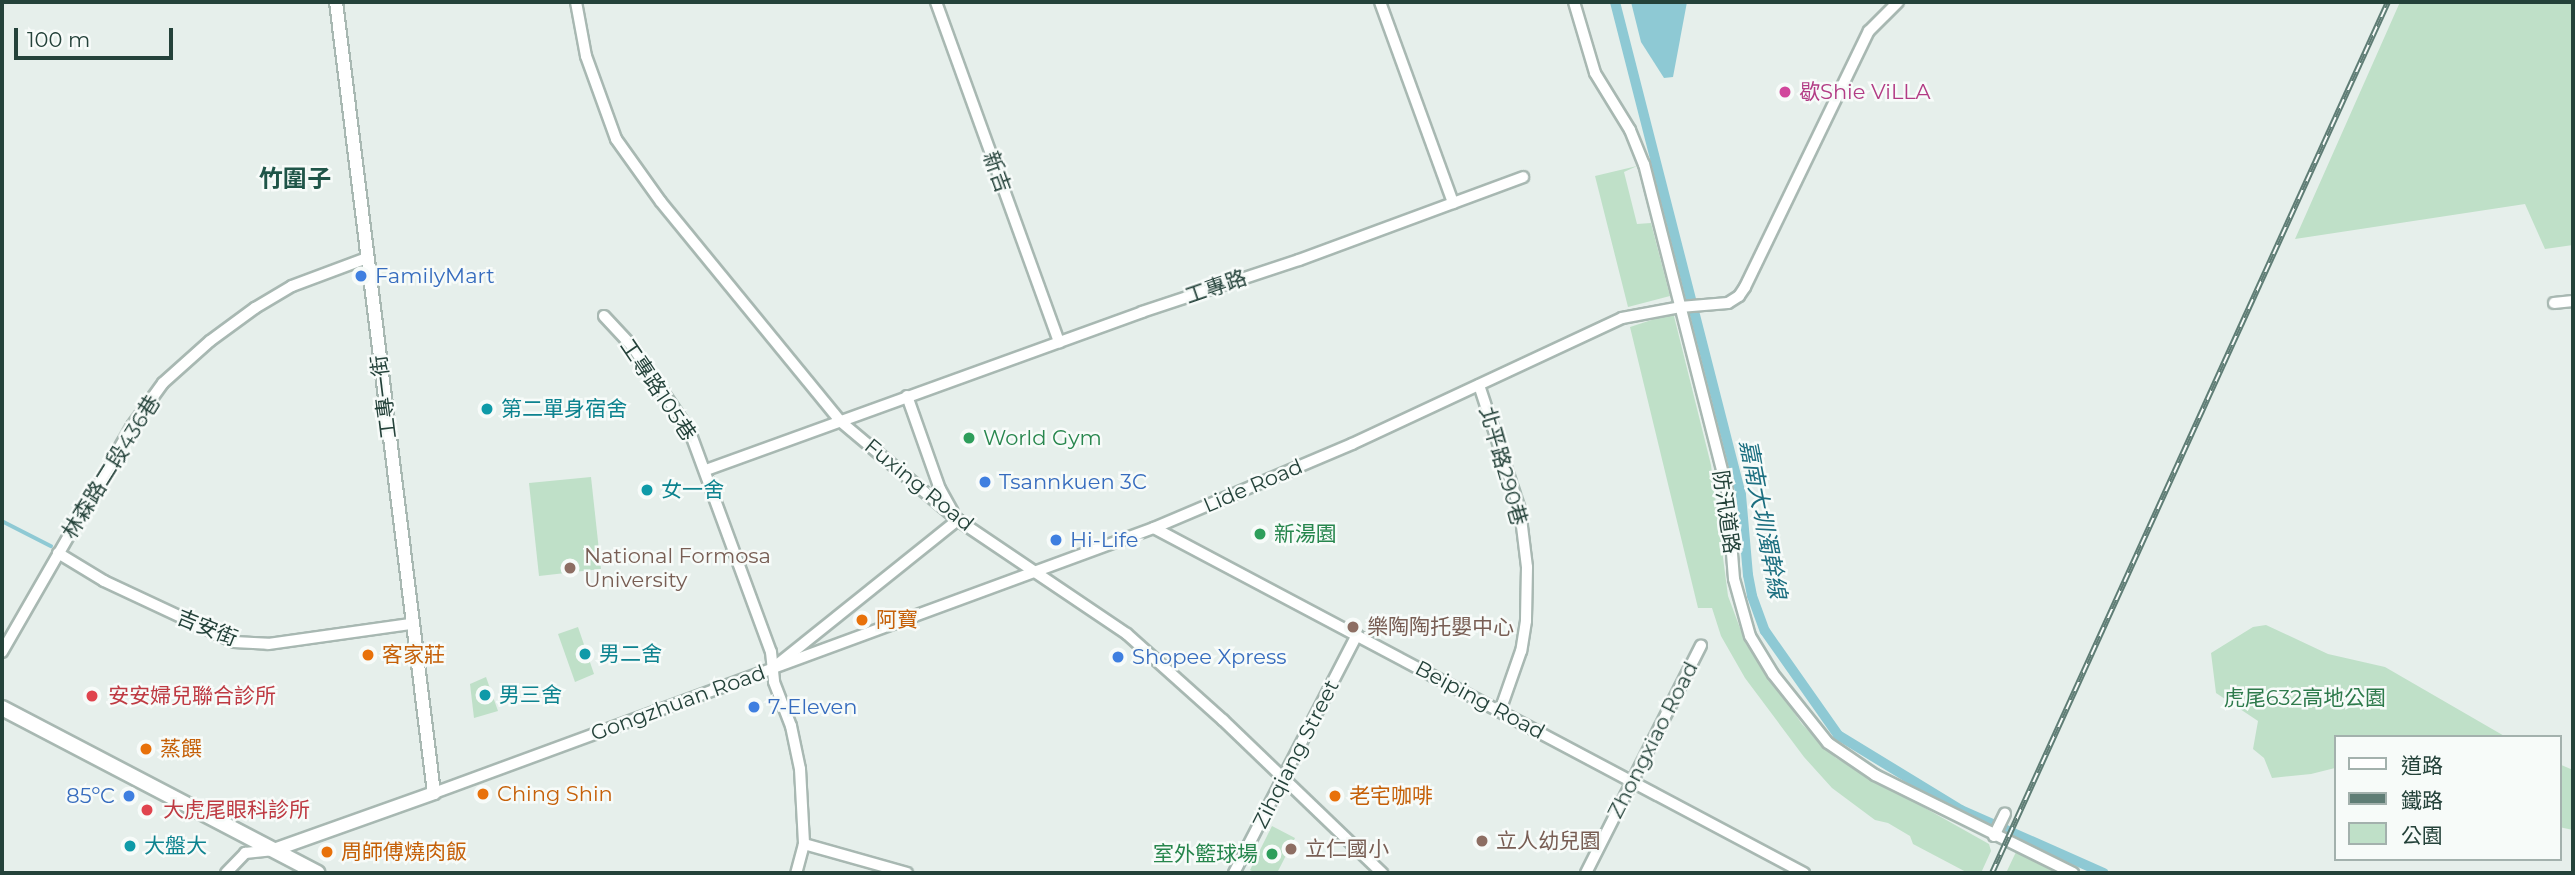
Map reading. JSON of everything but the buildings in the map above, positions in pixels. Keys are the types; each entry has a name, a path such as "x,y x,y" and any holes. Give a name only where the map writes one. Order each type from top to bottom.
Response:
{"main road":[{"path":"2,708 318,873"}],"street":[{"name":"工專一街","path":"336,2 434,793"},
{"name":"Fuxing Road","path":"576,2 580,36 616,139 661,202 840,421 958,520 1127,634 1284,778 1382,873"},
{"name":"新吉","path":"936,2 1059,342"},
{"path":"1380,2 1453,203"},
{"name":"防汛道路","path":"1574,2 1595,73 1630,130 1644,164 1727,490 1734,579 1750,636 1773,674 1828,743 1875,775 2073,873"},
{"name":"Lide Road","path":"773,668 1154,528 1352,444 1622,318 1682,307 1728,303 1739,296 1745,287 1869,31 1898,2"},
{"name":"工專路","path":"706,470 1523,177"},
{"name":"林森路二段436巷","path":"2,652 132,426 163,383 210,341 255,308 292,286 367,258"},
{"path":"2554,303 2573,301"},
{"name":"工專路105巷","path":"604,316 655,379 690,432 771,652 774,682 791,726 800,769 804,844 796,873"},
{"name":"北平路290巷","path":"1479,385 1520,510 1527,567 1526,621 1521,650 1500,711"},
{"path":"907,396 940,489 958,520"},
{"name":"Gongzhuan Road","path":"274,850 773,668 958,520"},
{"name":"Beiping Road","path":"1154,528 1804,873"},
{"name":"吉安街","path":"58,553 104,581 234,642 268,644 411,624"},
{"name":"Zihqiang Street","path":"1234,873 1357,635"},
{"name":"Zhongxiao Road","path":"1586,873 1701,645"},
{"path":"1994,836 2005,813"},
{"path":"804,844 907,873"},
{"path":"226,873 245,853 274,850"}],"green space":[{"path":"2400,2 2573,2 2573,245 2545,249 2525,204 2295,239"},
{"path":"1637,166 1624,172 1637,224 1651,223 1670,296 1628,307 1595,176"},
{"path":"1670,314 1674,316 1711,465 1728,596 1746,644 1802,724 1836,758 1989,844 1991,851 1981,873 1968,873 1913,844 1910,836 1888,823 1875,820 1832,788 1804,757 1745,678 1721,636 1712,608 1698,608 1630,327"},
{"path":"591,477 601,569 539,576 529,483"},
{"name":"虎尾632高地公園","path":"2266,625 2328,654 2385,667 2503,735 2334,735 2334,768 2311,774 2272,778 2264,758 2253,749 2258,721 2216,693 2211,653 2253,627"},
{"path":"578,627 594,674 575,682 558,634"},
{"path":"486,677 498,711 474,718 470,684"},
{"path":"2561,765 2573,770 2573,830 2561,827"},
{"name":"室外籃球場","path":"1272,826 1295,838 1277,873 1256,873 1250,870"},
{"path":"2016,852 2047,867 2060,873 2006,873"}],"water":[{"path":"1631,2 1687,2 1673,77 1664,78 1641,42"}],"waterway":[{"name":"嘉南大圳濁幹線","path":"1615,2 1741,495 1748,575 1752,596 1765,631 1838,735 1961,810 2104,873"},
{"path":"2,521 51,546"}],"railway":[{"path":"1992,873 2388,2"}],"place":[{"name":"歇Shie ViLLA","path":"1785,92"},
{"name":"FamilyMart","path":"361,276"},
{"name":"第二單身宿舍","path":"487,409"},
{"name":"World Gym","path":"969,438"},
{"name":"Tsannkuen 3C","path":"985,482"},
{"name":"女一舍","path":"647,490"},
{"name":"新湯園","path":"1260,534"},
{"name":"Hi-Life","path":"1056,540"},
{"name":"National Formosa University","path":"570,568"},
{"name":"阿寶","path":"862,620"},
{"name":"樂陶陶托嬰中心","path":"1353,627"},
{"name":"男二舍","path":"585,654"},
{"name":"客家莊","path":"368,655"},
{"name":"Shopee Xpress","path":"1118,657"},
{"name":"男三舍","path":"485,695"},
{"name":"安安婦兒聯合診所","path":"92,696"},
{"name":"7-Eleven","path":"754,707"},
{"name":"蒸饌","path":"146,749"},
{"name":"Ching Shin","path":"483,794"},
{"name":"85ºC","path":"129,796"},
{"name":"老宅咖啡","path":"1335,796"},
{"name":"大虎尾眼科診所","path":"147,810"},
{"name":"立人幼兒園","path":"1482,841"},
{"name":"大盤大","path":"130,846"},
{"name":"立仁國小","path":"1291,849"},
{"name":"周師傅燒肉飯","path":"327,852"},
{"name":"室外籃球場","path":"1272,854"}],"district":[{"name":"竹圍子","path":"295,179"}]}
